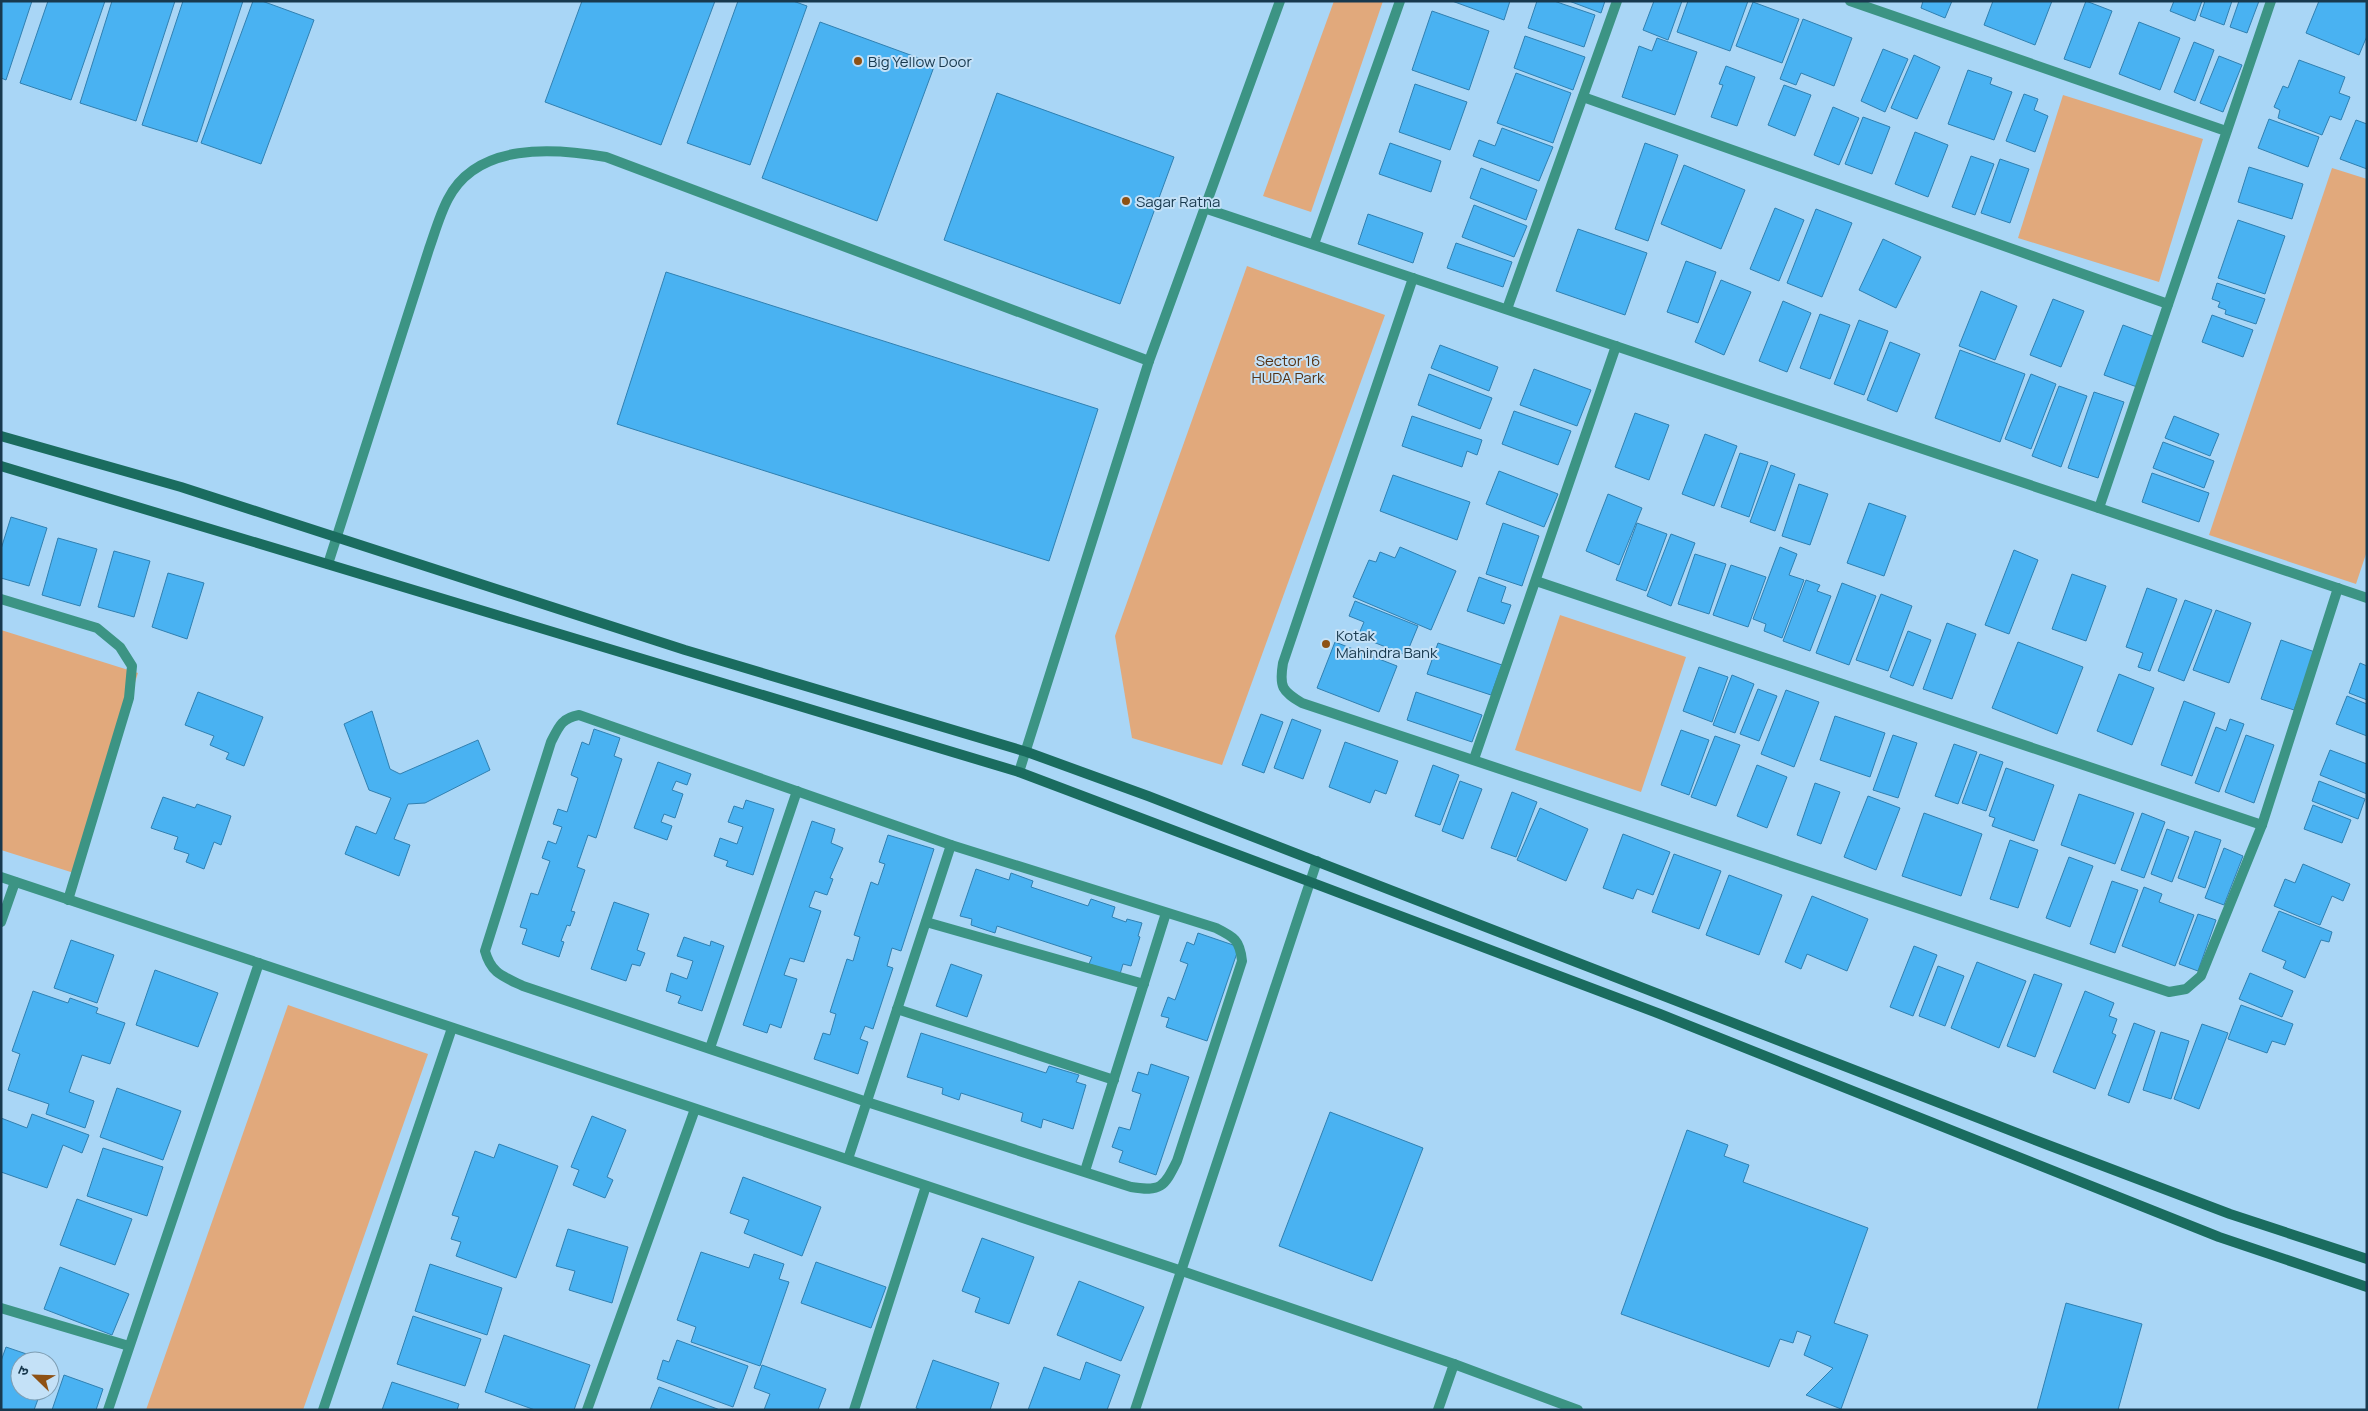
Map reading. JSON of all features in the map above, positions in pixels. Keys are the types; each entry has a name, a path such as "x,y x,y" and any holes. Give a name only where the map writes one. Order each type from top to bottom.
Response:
{"street":[{"path":"1019,772 1028,752 1149,361 1280,1"},
{"path":"1314,244 1400,1"},
{"path":"1507,309 1617,1"},
{"path":"1850,1 2226,131"},
{"path":"2099,508 2271,1"},
{"path":"1583,97 2168,304"},
{"path":"328,564 429,248 448,197 471,170 498,157 544,150 576,152 606,157 1149,361"},
{"path":"1204,208 2367,598"},
{"path":"1413,278 1283,663 1280,680 1288,694 1302,703 2169,992 2186,989 2201,976 2262,826 2338,588"},
{"path":"1474,759 1616,346"},
{"path":"1,436 181,487 686,650 1028,752 1148,796 2057,1149 2230,1214 2367,1260"},
{"path":"1,466 1019,772 1310,880 1660,1014 2219,1237 2367,1287"},
{"path":"1536,581 2262,826"},
{"path":"1,598 96,628 120,647 132,666 129,698 68,900"},
{"path":"579,715 797,791 951,845 1216,928 1231,935 1241,946 1242,961 1177,1161 1169,1177 1159,1188 1147,1190 1131,1188 1085,1171 867,1102 523,986 506,978 489,966 485,951 551,742 558,728 568,717 579,715"},
{"path":"710,1048 797,791"},
{"path":"848,1159 951,845"},
{"path":"1135,1410 1316,862"},
{"path":"1,877 1182,1271 1454,1364 1578,1410"},
{"path":"1,922 16,882"},
{"path":"1085,1171 1166,913"},
{"path":"926,922 1144,984"},
{"path":"108,1410 258,963"},
{"path":"897,1009 1114,1080"},
{"path":"323,1410 452,1028"},
{"path":"587,1410 695,1108"},
{"path":"854,1410 926,1186"},
{"path":"1,1308 129,1346"},
{"path":"1438,1410 1454,1364"}],"green space":[{"path":"1334,1 1383,1 1311,212 1263,196"},
{"path":"2063,95 2203,139 2159,282 2018,238"},
{"path":"2332,168 2367,179 2367,551 2356,584 2209,535"},
{"name":"Sector 16 HUDA Park","path":"1247,266 1385,315 1222,765 1132,738 1115,636"},
{"path":"1560,615 1686,657 1641,792 1515,750"},
{"path":"1,630 138,673 74,873 1,850"},
{"path":"288,1005 428,1054 303,1410 146,1410"}],"building":[{"path":"1,1 32,1 6,80 1,78"},
{"path":"48,1 105,1 71,100 20,83"},
{"path":"112,1 175,1 136,121 80,103"},
{"path":"183,1 243,1 197,142 142,125"},
{"path":"253,1 262,1 314,20 261,164 201,143"},
{"path":"582,1 715,1 661,145 545,102"},
{"path":"738,1 793,1 807,6 750,165 687,143"},
{"path":"1452,1 1510,1 1504,20"},
{"path":"1537,1 1554,1 1595,15 1584,47 1528,28"},
{"path":"1569,1 1605,1 1601,13"},
{"path":"1654,1 1682,1 1668,40 1643,30"},
{"path":"1688,1 1748,1 1730,51 1677,32"},
{"path":"1923,1 1952,1 1945,18 1921,8"},
{"path":"1993,1 2052,1 2035,45 1984,25"},
{"path":"2086,1 2112,11 2090,68 2064,59"},
{"path":"2174,1 2202,1 2195,21 2170,11"},
{"path":"2205,1 2232,1 2224,25 2200,16"},
{"path":"2239,1 2259,1 2247,33 2230,27"},
{"path":"2319,1 2367,1 2367,36 2359,55 2306,33"},
{"path":"1753,2 1799,19 1782,63 1736,46"},
{"path":"1432,11 1489,31 1469,90 1412,70"},
{"path":"1803,19 1852,38 1834,86 1801,73 1796,85 1780,79"},
{"path":"820,22 935,64 877,221 762,178"},
{"path":"2139,22 2180,38 2160,90 2119,74"},
{"path":"1525,36 1585,57 1573,90 1514,68"},
{"path":"1657,38 1697,52 1675,115 1622,97 1639,46 1652,51"},
{"path":"2194,42 2214,50 2195,101 2174,92"},
{"path":"1883,49 1908,59 1885,112 1861,101"},
{"path":"1914,55 1940,67 1917,119 1891,108"},
{"path":"2219,56 2242,65 2223,112 2200,103"},
{"path":"2299,60 2345,77 2339,93 2350,97 2341,120 2330,116 2322,135 2278,118 2280,110 2274,107 2283,86 2288,88"},
{"path":"1726,66 1755,77 1737,126 1711,117 1723,85 1719,84"},
{"path":"1968,70 1992,78 1990,84 2012,92 1994,140 1948,124"},
{"path":"1516,73 1571,93 1553,143 1497,123"},
{"path":"1415,84 1467,102 1450,150 1399,132"},
{"path":"1784,85 1811,95 1795,136 1768,125"},
{"path":"997,93 1174,157 1120,304 944,240"},
{"path":"2024,94 2038,99 2034,110 2048,116 2035,152 2006,141"},
{"path":"1833,107 1859,118 1839,165 1814,155"},
{"path":"1863,117 1890,127 1872,174 1845,164"},
{"path":"2269,119 2319,137 2308,167 2258,148"},
{"path":"2356,120 2367,124 2367,169 2340,159"},
{"path":"1502,128 1553,147 1539,181 1473,156 1479,140 1495,146"},
{"path":"1915,132 1948,145 1928,197 1895,184"},
{"path":"1390,143 1441,161 1431,192 1379,174"},
{"path":"1645,143 1678,155 1648,241 1615,229"},
{"path":"1971,156 1994,164 1975,215 1952,207"},
{"path":"2000,159 2029,169 2010,223 1981,213"},
{"path":"1684,165 1745,190 1721,249 1661,224"},
{"path":"2249,167 2303,184 2292,219 2238,202"},
{"path":"1481,168 1537,190 1526,220 1470,198"},
{"path":"1474,205 1527,226 1514,257 1462,237"},
{"path":"1775,208 1804,220 1779,281 1750,269"},
{"path":"1816,209 1852,223 1822,297 1787,283"},
{"path":"1368,214 1423,233 1413,263 1358,244"},
{"path":"2238,220 2285,236 2265,294 2218,278"},
{"path":"1578,229 1647,253 1625,315 1556,291"},
{"path":"1883,239 1921,257 1896,308 1859,290"},
{"path":"1456,243 1512,262 1503,287 1447,268"},
{"path":"1686,261 1716,272 1698,323 1667,312"},
{"path":"666,272 1098,409 1049,561 617,424"},
{"path":"1721,280 1751,292 1724,355 1695,342"},
{"path":"2217,283 2265,299 2256,324 2225,314 2226,310 2218,307 2220,302 2212,299"},
{"path":"1981,291 2017,306 1995,360 1959,346"},
{"path":"2053,299 2084,311 2061,367 2030,355"},
{"path":"1783,301 1811,313 1787,372 1759,361"},
{"path":"1820,314 1850,325 1830,379 1800,368"},
{"path":"2212,315 2253,330 2243,357 2202,342"},
{"path":"1859,320 1888,331 1864,395 1834,384"},
{"path":"2123,325 2155,337 2137,387 2104,375"},
{"path":"1890,342 1920,354 1897,412 1867,400"},
{"path":"1440,345 1498,367 1489,391 1431,368"},
{"path":"1960,350 2025,374 2000,442 1935,418"},
{"path":"1534,369 1591,390 1577,426 1520,405"},
{"path":"1429,374 1492,398 1480,429 1418,405"},
{"path":"2031,374 2056,384 2031,449 2005,439"},
{"path":"2059,386 2087,396 2061,467 2032,456"},
{"path":"2094,392 2124,402 2098,478 2068,468"},
{"path":"1514,411 1571,431 1558,465 1502,444"},
{"path":"1635,413 1669,425 1649,480 1615,467"},
{"path":"1412,416 1482,440 1477,455 1467,451 1462,467 1402,446"},
{"path":"2174,416 2219,434 2210,456 2165,438"},
{"path":"1705,434 1737,446 1714,506 1682,494"},
{"path":"2163,442 2214,461 2204,488 2153,468"},
{"path":"1740,453 1768,462 1749,517 1721,507"},
{"path":"1771,465 1795,474 1775,531 1750,522"},
{"path":"1499,471 1558,494 1544,527 1486,504"},
{"path":"2152,473 2209,493 2199,522 2142,502"},
{"path":"1393,475 1470,502 1457,540 1380,511"},
{"path":"1799,484 1828,494 1810,545 1782,536"},
{"path":"1608,494 1642,508 1619,565 1586,551"},
{"path":"1869,503 1906,516 1884,576 1847,563"},
{"path":"11,517 47,528 29,586 1,578 1,549"},
{"path":"1503,523 1539,536 1522,586 1486,574"},
{"path":"1637,523 1667,534 1646,591 1616,580"},
{"path":"1671,534 1695,543 1671,606 1647,596"},
{"path":"58,538 97,549 80,606 42,595"},
{"path":"1400,547 1456,571 1431,630 1353,597 1369,560 1376,562 1380,552 1395,558"},
{"path":"1780,547 1797,554 1789,575 1804,580 1782,638 1764,631 1766,624 1753,619"},
{"path":"2014,550 2038,560 2009,634 1985,625"},
{"path":"114,551 150,561 134,617 98,607"},
{"path":"1695,554 1726,564 1709,614 1678,604"},
{"path":"1731,565 1766,577 1748,627 1713,615"},
{"path":"168,573 204,583 187,639 152,627"},
{"path":"2072,574 2106,586 2086,641 2052,629"},
{"path":"1479,577 1506,587 1501,602 1511,605 1504,624 1467,611"},
{"path":"1806,580 1820,585 1817,591 1831,596 1810,651 1783,641"},
{"path":"1842,583 1876,596 1849,665 1816,653"},
{"path":"2147,588 2177,599 2150,671 2138,667 2143,653 2126,647"},
{"path":"1881,594 1912,606 1888,671 1856,660"},
{"path":"2185,600 2212,610 2184,681 2158,671"},
{"path":"1355,601 1418,626 1406,655 1358,636 1364,622 1349,616"},
{"path":"2216,610 2251,623 2229,683 2193,670"},
{"path":"1947,623 1976,634 1952,699 1923,689"},
{"path":"1908,631 1931,640 1913,686 1890,677"},
{"path":"2281,640 2315,652 2294,710 2261,699"},
{"path":"1335,642 1397,666 1379,712 1317,688"},
{"path":"2018,642 2083,667 2057,734 1992,708"},
{"path":"1438,643 1502,665 1491,695 1427,674"},
{"path":"2360,663 2367,666 2367,700 2349,693"},
{"path":"1699,667 1728,677 1712,722 1683,711"},
{"path":"2119,674 2154,688 2132,745 2097,731"},
{"path":"1732,675 1754,684 1735,733 1713,725"},
{"path":"1758,689 1777,696 1759,741 1740,734"},
{"path":"1786,690 1819,702 1794,767 1761,754"},
{"path":"198,692 263,717 244,766 226,759 229,753 210,745 214,736 185,725"},
{"path":"1416,692 1482,715 1472,742 1407,720"},
{"path":"2347,696 2367,704 2367,736 2336,724"},
{"path":"2184,701 2215,713 2192,776 2161,765"},
{"path":"372,711 390,769 400,774 478,740 490,770 425,803 408,804 394,839 410,845 399,876 345,854 356,826 376,834 391,798 369,790 344,724"},
{"path":"1261,714 1283,722 1264,773 1242,765"},
{"path":"1835,716 1885,733 1870,777 1820,760"},
{"path":"1292,719 1321,730 1303,779 1274,768"},
{"path":"2230,719 2244,724 2219,792 2195,783 2216,727 2226,731"},
{"path":"594,729 620,738 614,756 622,759 596,838 588,835 577,867 585,870 571,911 575,912 570,926 567,925 561,941 564,942 559,957 522,944 527,929 520,927 531,893 538,895 550,861 542,858 548,841 556,844 562,827 553,824 558,809 567,812 578,778 571,775 582,742 589,745"},
{"path":"1681,730 1709,740 1689,795 1661,785"},
{"path":"1893,735 1917,743 1898,798 1873,790"},
{"path":"2246,735 2274,745 2254,803 2225,792"},
{"path":"1715,736 1740,745 1716,806 1691,797"},
{"path":"1345,742 1398,761 1386,794 1375,790 1370,803 1329,787"},
{"path":"1954,744 1977,752 1958,804 1935,796"},
{"path":"2330,750 2367,764 2367,794 2320,775"},
{"path":"1980,754 2003,762 1986,811 1962,803"},
{"path":"658,762 691,774 687,785 676,781 672,790 683,794 675,818 664,814 661,822 672,826 667,840 634,828"},
{"path":"1433,765 1459,775 1440,825 1415,816"},
{"path":"1757,765 1787,777 1767,828 1737,816"},
{"path":"2006,768 2054,785 2034,841 1992,826 1995,818 1989,816"},
{"path":"1460,781 1482,789 1463,839 1442,831"},
{"path":"2319,781 2365,799 2358,819 2312,801"},
{"path":"1815,783 1840,792 1821,844 1797,835"},
{"path":"1512,792 1537,802 1516,857 1491,848"},
{"path":"2079,794 2134,813 2115,864 2061,845"},
{"path":"1868,796 1900,808 1876,870 1844,857"},
{"path":"163,797 195,808 197,804 231,816 221,845 214,842 204,869 186,862 189,854 174,849 178,837 151,828"},
{"path":"746,800 774,809 753,875 726,866 728,861 714,856 720,838 737,844 743,827 728,822 734,806 743,809"},
{"path":"2313,805 2351,820 2342,843 2304,829"},
{"path":"1540,808 1588,829 1566,881 1517,860"},
{"path":"1924,813 1982,834 1961,896 1902,876"},
{"path":"2142,813 2165,822 2144,878 2121,870"},
{"path":"812,821 835,829 831,843 843,848 830,878 833,879 827,895 815,891 809,907 821,911 804,962 790,958 784,975 797,979 781,1028 770,1024 767,1033 743,1025"},
{"path":"2167,829 2189,837 2172,882 2151,874"},
{"path":"2195,831 2221,840 2205,888 2178,878"},
{"path":"1623,834 1670,852 1653,895 1637,889 1633,899 1603,888"},
{"path":"888,835 934,849 901,951 892,948 887,966 893,968 873,1029 865,1026 860,1039 868,1042 858,1074 814,1059 823,1033 830,1035 836,1014 830,1012 847,959 853,961 860,937 854,935 871,882 878,885 885,864 879,862"},
{"path":"2010,840 2038,850 2018,908 1990,899"},
{"path":"2224,848 2243,856 2224,905 2205,898"},
{"path":"1674,854 1721,871 1699,929 1652,912"},
{"path":"2069,857 2093,866 2070,927 2046,918"},
{"path":"2303,864 2350,884 2343,901 2332,896 2320,925 2274,906 2285,879 2295,883"},
{"path":"976,869 1009,880 1011,873 1033,881 1031,887 1088,906 1091,899 1115,907 1112,917 1126,922 1127,919 1142,923 1138,936 1140,937 1131,966 1123,964 1120,974 1089,964 1092,957 997,926 995,933 971,925 972,919 960,916"},
{"path":"1729,875 1782,895 1759,955 1706,935"},
{"path":"2112,881 2138,890 2115,953 2090,944"},
{"path":"2144,887 2162,894 2159,902 2194,915 2175,966 2122,946"},
{"path":"1812,896 1868,919 1847,971 1807,954 1801,969 1785,962"},
{"path":"614,902 649,914 637,950 645,953 640,966 632,964 626,981 591,969"},
{"path":"2279,911 2332,932 2329,942 2321,940 2305,978 2283,968 2286,961 2262,951"},
{"path":"2198,914 2216,920 2198,971 2179,964"},
{"path":"1198,933 1239,947 1207,1041 1166,1027 1169,1018 1161,1016 1168,997 1175,1000 1188,964 1180,961 1187,942 1194,945"},
{"path":"684,937 710,946 711,941 724,946 702,1011 678,1003 681,996 666,991 671,973 687,979 693,961 677,956"},
{"path":"71,940 114,955 97,1003 54,988"},
{"path":"1914,946 1937,955 1913,1016 1890,1007"},
{"path":"1977,962 2026,981 1999,1048 1951,1028"},
{"path":"951,964 982,975 967,1017 936,1006"},
{"path":"1938,966 1964,976 1945,1026 1919,1016"},
{"path":"155,970 218,993 198,1047 136,1025"},
{"path":"2250,973 2293,991 2282,1017 2239,999"},
{"path":"2034,974 2062,984 2035,1057 2007,1046"},
{"path":"33,991 68,1003 70,998 98,1008 96,1013 125,1023 110,1064 82,1055 69,1092 94,1101 85,1128 46,1114 49,1104 8,1090 20,1054 12,1051"},
{"path":"2085,991 2114,1003 2109,1016 2117,1019 2112,1033 2116,1035 2095,1089 2053,1072"},
{"path":"2241,1005 2293,1024 2285,1045 2272,1041 2267,1053 2228,1039"},
{"path":"2134,1023 2155,1031 2129,1103 2108,1095"},
{"path":"2202,1024 2228,1033 2199,1109 2174,1099"},
{"path":"2161,1032 2189,1041 2171,1099 2143,1090"},
{"path":"921,1033 1046,1073 1049,1066 1079,1075 1076,1082 1086,1085 1073,1129 1043,1119 1041,1128 1021,1121 1023,1113 961,1093 959,1100 942,1094 943,1088 907,1077"},
{"path":"1151,1064 1189,1077 1156,1175 1119,1162 1123,1151 1112,1147 1119,1127 1130,1130 1141,1094 1132,1091 1138,1072 1148,1075"},
{"path":"117,1088 181,1111 163,1160 100,1137"},
{"path":"1330,1112 1423,1148 1372,1281 1279,1246"},
{"path":"32,1114 89,1135 82,1153 63,1145 47,1188 1,1172 1,1118 27,1128"},
{"path":"592,1116 626,1130 607,1177 613,1180 605,1198 573,1185 579,1170 571,1167"},
{"path":"1687,1130 1728,1145 1724,1156 1749,1165 1743,1182 1868,1228 1834,1323 1868,1335 1841,1409 1806,1395 1833,1368 1804,1355 1811,1336 1797,1331 1793,1343 1780,1339 1769,1367 1621,1314"},
{"path":"499,1144 558,1166 516,1278 456,1256 461,1242 451,1239 459,1217 452,1215 475,1151 494,1158"},
{"path":"103,1148 163,1167 147,1216 87,1196"},
{"path":"743,1177 821,1207 802,1256 744,1233 749,1220 730,1213"},
{"path":"77,1199 132,1219 115,1265 60,1245"},
{"path":"568,1229 628,1247 612,1303 569,1290 575,1271 556,1266"},
{"path":"982,1238 1034,1257 1009,1324 975,1312 980,1298 962,1291"},
{"path":"701,1252 749,1268 754,1254 784,1264 779,1279 789,1282 760,1366 691,1342 696,1327 677,1320"},
{"path":"816,1262 886,1287 871,1328 801,1303"},
{"path":"430,1264 502,1288 487,1335 415,1311"},
{"path":"60,1267 129,1294 112,1335 44,1309"},
{"path":"1079,1281 1144,1307 1121,1361 1057,1335"},
{"path":"2066,1303 2142,1324 2118,1410 2037,1410"},
{"path":"413,1316 481,1339 465,1386 397,1364"},
{"path":"504,1335 590,1365 574,1410 535,1410 485,1392"},
{"path":"677,1340 748,1366 733,1407 657,1379 663,1360 669,1362"},
{"path":"6,1347 18,1351 10,1351 10,1401 37,1401 34,1410 1,1410 1,1361"},
{"path":"933,1360 999,1383 990,1410 921,1410 916,1408"},
{"path":"1086,1362 1120,1375 1107,1410 1028,1410 1044,1367 1080,1380"},
{"path":"762,1365 826,1389 818,1410 764,1410 770,1394 754,1388"},
{"path":"64,1375 103,1389 96,1410 52,1410 55,1401 60,1401 60,1387"},
{"path":"392,1382 459,1404 457,1410 382,1410"},
{"path":"659,1387 720,1410 650,1410"}],"place":[{"name":"Big Yellow Door","path":"858,61"},
{"name":"Sagar Ratna","path":"1126,201"},
{"name":"Kotak Mahindra Bank","path":"1326,644"}]}
